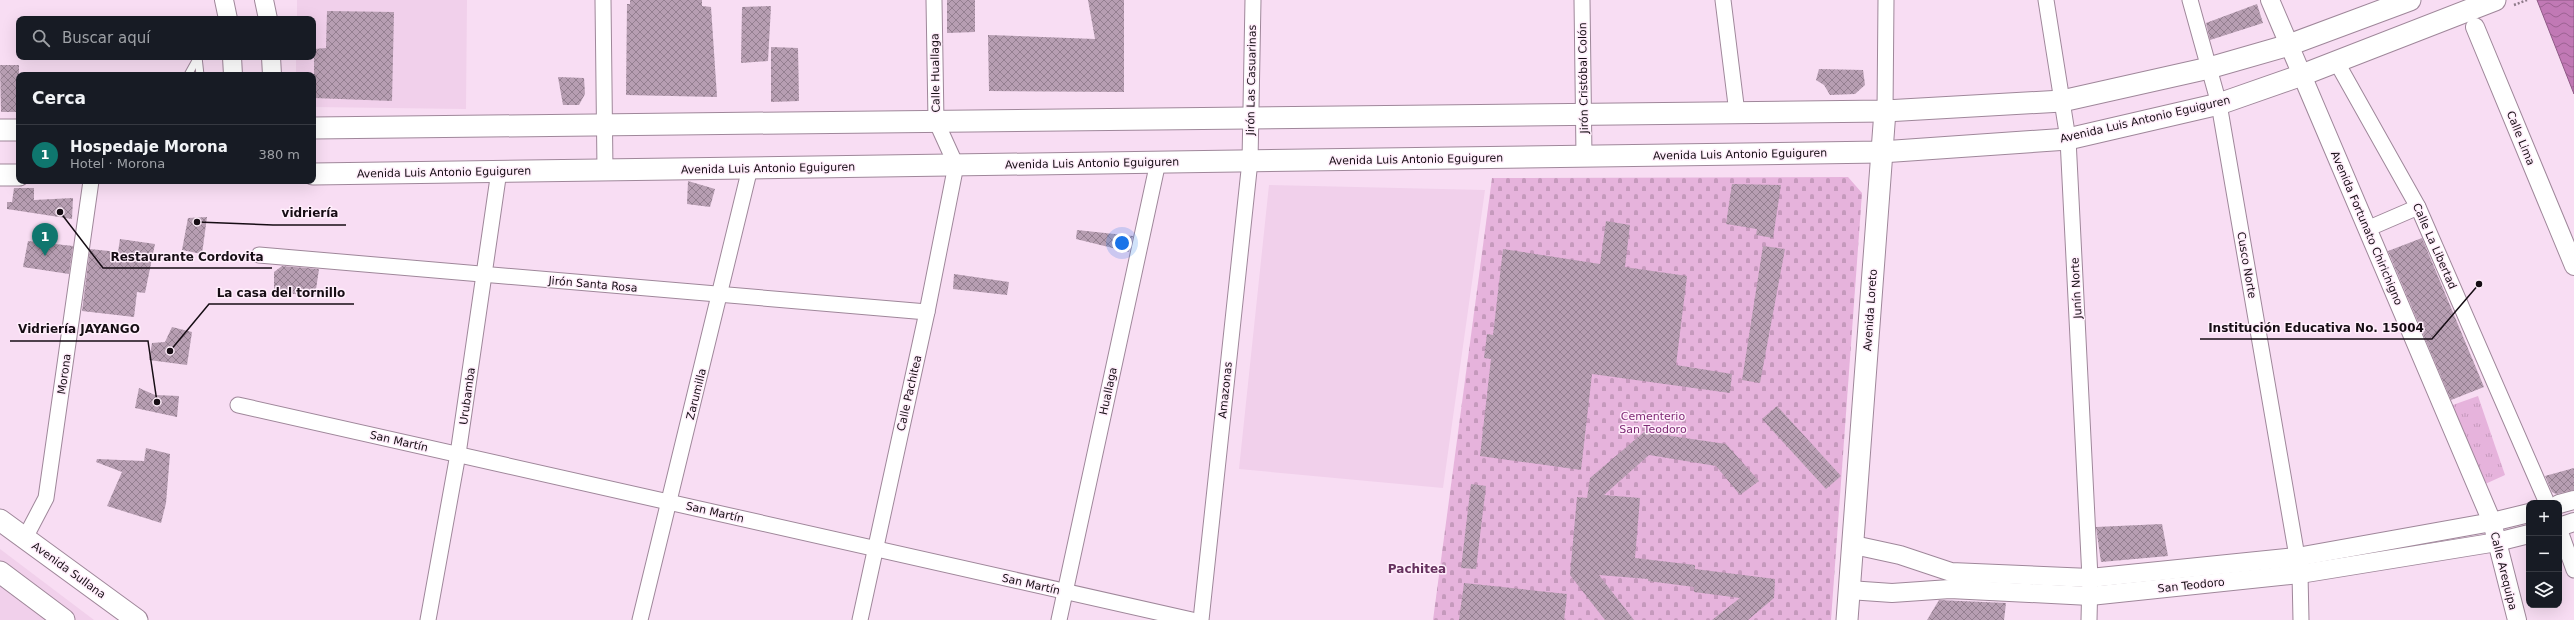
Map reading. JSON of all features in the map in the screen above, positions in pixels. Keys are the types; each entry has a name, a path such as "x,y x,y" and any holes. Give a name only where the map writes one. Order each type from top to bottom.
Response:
{"main road":[{"name":"Avenida Luis Antonio Eguiguren","path":"316,174 1881,152 2068,139 2219,104 2302,75 2336,61 2472,19 2495,0"},
{"path":"316,128 1885,111 2062,101 2209,68 2289,45 2404,1"},
{"name":"Avenida Loreto","path":"1847,620 1854,546 1885,111"},
{"path":"0,130 16,130"},
{"path":"0,176 16,175"},
{"name":"Avenida Sullana","path":"0,520 137,620"},
{"path":"2,575 64,620"}],"street":[{"path":"224,0 227,16"},
{"path":"264,0 267,16"},
{"path":"603,0 605,170"},
{"name":"Calle Huallaga","path":"934,0 936,121 956,165"},
{"name":"Jirón Las Casuarinas","path":"1250,161 1253,0"},
{"name":"Jirón Cristóbal Colón","path":"1582,0 1584,156"},
{"path":"1723,0 1736,113"},
{"name":"Avenida Loreto","path":"1885,111 1886,0"},
{"name":"Junín Norte","path":"2046,0 2068,139 2090,587 2089,620"},
{"name":"Cusco Norte","path":"2190,0 2219,104 2298,565 2301,620"},
{"name":"Avenida Fortunato Chirichigno","path":"2270,0 2492,522"},
{"name":"Calle Lima","path":"2472,19 2574,266"},
{"path":"232,60 233,72"},
{"path":"271,60 272,72"},
{"name":"Calle La Libertad","path":"2336,61 2418,207 2546,500"},
{"name":"Amazonas","path":"1201,620 1250,161"},
{"name":"Huallaga","path":"1059,620 1158,162"},
{"name":"Calle Pachitea","path":"860,620 874,548 927,312 956,165"},
{"name":"Zarumilla","path":"640,620 721,295 750,168"},
{"name":"Urubamba","path":"428,620 458,454 499,171"},
{"name":"Morona","path":"25,538 46,498 91,184"},
{"path":"2367,229 2418,207"},
{"name":"Jirón Santa Rosa","path":"259,255 927,312"},
{"name":"San Martín","path":"238,405 1192,620"},
{"path":"2562,503 2574,500"},
{"name":"San Teodoro","path":"2298,565 2492,522 2526,513"},
{"name":"Calle Arequipa","path":"2492,522 2517,620"},
{"path":"2562,527 2574,522"},
{"name":"San Teodoro","path":"1849,590 1892,593 1950,589 2090,587 2497,542 2526,535"},
{"path":"2562,536 2574,570"},
{"name":"San Teodoro","path":"1854,546 1900,555 1951,572 2090,587"}],"lane":[{"path":"190,72 196,60"},
{"path":"198,60 200,72"}],"shaded area":[{"path":"297,0 467,0 466,109 316,107 316,72 296,72 296,60 316,60 316,16 297,16"},
{"path":"1269,185 1485,190 1443,488 1239,469"},
{"path":"0,549 94,620 0,620"}],"green space":[{"name":"Cementerio San Teodoro","path":"1848,177 1862,193 1831,620 1433,620 1492,178"},
{"path":"2478,396 2505,475 2483,485 2450,406"}],"water":[{"path":"2537,0 2574,0 2574,94"}],"building":[{"path":"630,0 702,0 702,6 711,7 717,97 626,95 627,4 630,4"},
{"path":"947,0 975,0 975,32 947,33"},
{"path":"1088,0 1124,0 1124,92 989,91 988,35 1095,39"},
{"path":"2257,4 2263,23 2210,40 2206,23"},
{"path":"771,6 768,61 741,63 742,7"},
{"path":"327,11 394,12 392,101 316,98 316,72 314,72 314,60 316,60 316,49 326,48"},
{"path":"771,47 798,48 799,101 771,102"},
{"path":"0,65 19,65 19,72 16,72 16,112 1,112"},
{"path":"1819,69 1863,70 1865,85 1855,94 1830,95 1824,85 1816,80"},
{"path":"558,77 584,78 585,94 579,105 563,105"},
{"path":"688,181 715,189 710,207 687,204"},
{"path":"1732,184 1781,185 1773,238 1756,235 1757,229 1726,224"},
{"path":"14,188 34,188 34,200 73,198 72,219 7,209 7,202 12,202"},
{"path":"207,217 202,254 182,250 188,218"},
{"path":"1606,221 1630,225 1625,267 1687,276 1676,365 1732,374 1730,393 1592,374 1581,470 1480,456 1491,359 1484,358 1487,334 1493,335 1503,249 1600,264"},
{"path":"1077,230 1133,236 1129,252 1076,239"},
{"path":"2422,238 2484,387 2451,400 2388,251"},
{"path":"120,239 155,244 145,293 137,292 134,317 82,311 90,249 118,252"},
{"path":"28,241 73,246 69,274 23,267"},
{"path":"1763,246 1785,249 1760,383 1742,380"},
{"path":"282,266 319,269 315,296 274,292 274,272"},
{"path":"954,274 1009,282 1007,295 953,289"},
{"path":"172,327 192,332 187,365 149,360 152,343 165,342"},
{"path":"139,388 155,395 179,396 177,417 135,408"},
{"path":"1777,406 1841,476 1826,489 1762,419"},
{"path":"1644,432 1726,444 1759,481 1740,495 1716,466 1649,455 1604,495 1640,498 1635,558 1695,565 1695,569 1775,579 1774,598 1748,620 1712,620 1740,598 1694,592 1694,587 1648,581 1648,579 1599,575 1634,620 1605,620 1570,575 1577,497 1587,498 1590,478"},
{"path":"146,448 170,454 166,503 161,523 107,506 122,472 96,462 97,459 144,461"},
{"path":"2574,468 2574,490 2556,494 2552,492 2545,476"},
{"path":"1471,484 1486,486 1476,569 1461,568"},
{"path":"2162,524 2168,556 2101,562 2096,527"},
{"path":"1464,583 1567,594 1564,620 1459,620"},
{"path":"1939,600 2006,603 2004,620 1927,620"}],"place":[{"name":"Restaurante Cordovita","path":"60,212"},
{"name":"vidriería","path":"197,222"},
{"name":"Hospedaje Morona","path":"45,256"},
{"name":"Institución Educativa No. 15004","path":"2479,284"},
{"name":"La casa del tornillo","path":"170,351"},
{"name":"Vidriería JAYANGO","path":"157,402"}],"district":[{"name":"Pachitea","path":"1417,569"}]}
